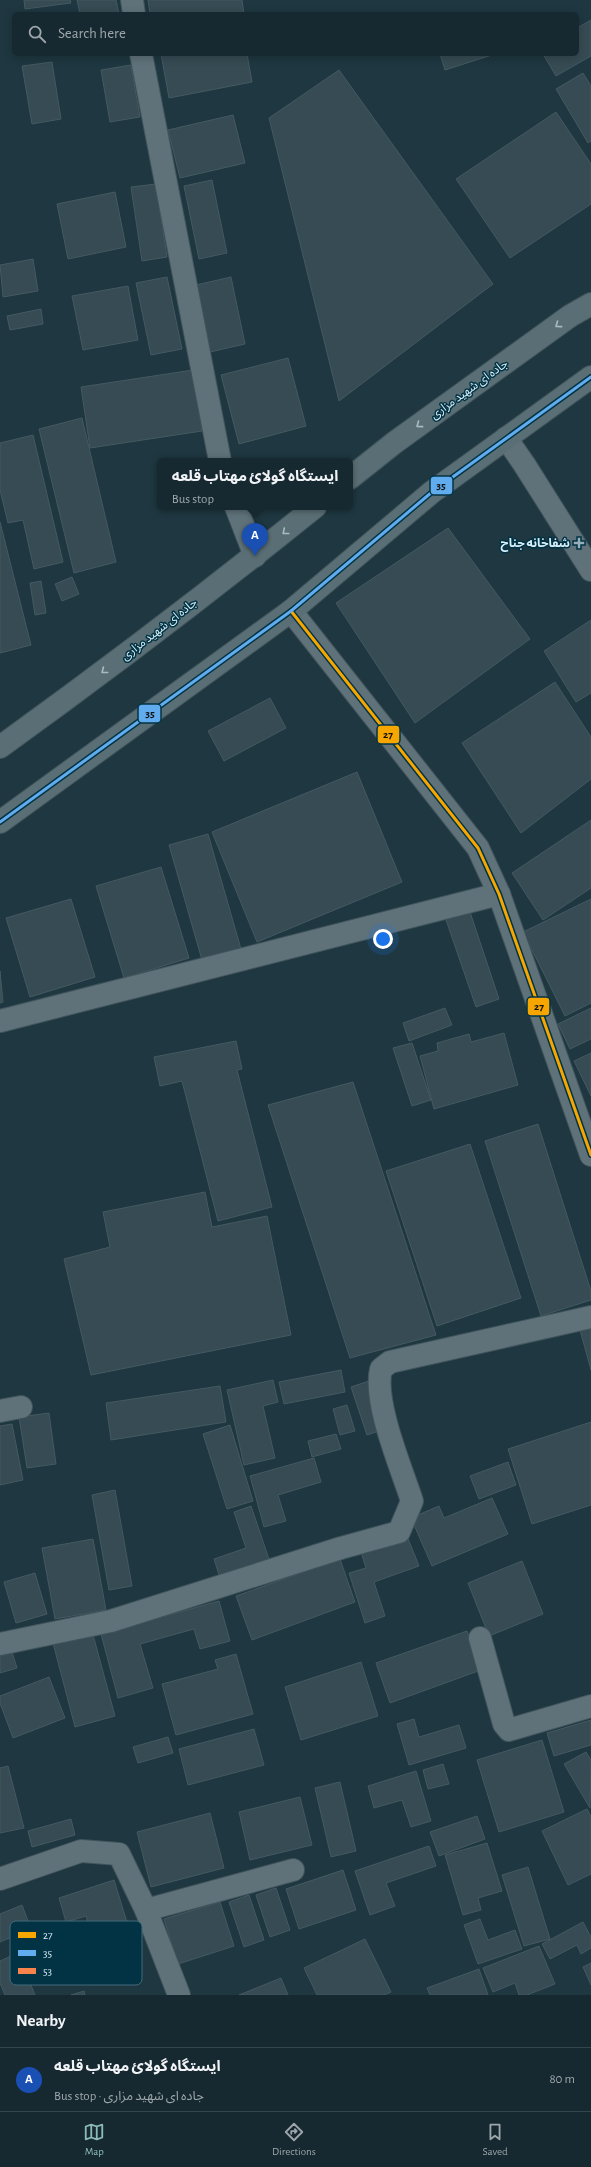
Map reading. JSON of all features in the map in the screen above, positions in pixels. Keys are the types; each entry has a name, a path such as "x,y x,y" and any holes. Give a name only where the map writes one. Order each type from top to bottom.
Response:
{"main road":[{"name":"جاده ای شهید مزاری","path":"353,476 394,443 591,304"},
{"path":"0,822 291,612 432,492 591,377"},
{"name":"جاده ای شهید مزاری","path":"0,747 82,688 255,556 311,510"}],"street":[{"path":"132,0 134,12"},
{"path":"141,56 219,458"},
{"path":"506,438 591,570"},
{"path":"237,510 255,556"},
{"path":"291,612 478,848 499,894 586,1125 591,1155"},
{"path":"0,1021 499,894"},
{"path":"0,1644 112,1621 341,1548 399,1532 412,1501 383,1408 379,1379 381,1369 390,1362 591,1317"},
{"path":"480,1638 504,1724 510,1730 591,1706"},
{"path":"0,1879 80,1851 119,1854 146,1910 179,1995"},
{"path":"146,1910 293,1870"}],"building":[{"path":"24,0 70,0 71,3 25,9"},
{"path":"77,0 116,0 119,12 80,12"},
{"path":"148,0 242,0 244,12 150,12"},
{"path":"591,20 591,56 556,76 544,56 579,56 579,27"},
{"path":"161,56 247,56 252,82 169,98"},
{"path":"441,56 489,56 445,70"},
{"path":"52,62 61,119 32,124 22,66"},
{"path":"131,65 140,117 110,122 101,70"},
{"path":"339,70 493,284 339,401 269,118"},
{"path":"583,73 591,86 591,141 588,143 556,89"},
{"path":"556,112 591,164 591,204 510,258 456,179"},
{"path":"233,115 245,163 180,178 168,130"},
{"path":"212,180 227,253 199,259 184,186"},
{"path":"156,184 167,257 142,261 131,187"},
{"path":"115,192 126,247 68,259 57,204"},
{"path":"33,259 38,291 3,297 0,265"},
{"path":"167,277 182,349 151,355 136,283"},
{"path":"231,277 245,344 210,352 196,285"},
{"path":"128,286 138,340 83,350 72,296"},
{"path":"41,309 43,324 10,330 7,316"},
{"path":"288,358 306,426 239,444 221,375"},
{"path":"193,370 202,431 90,448 81,387"},
{"path":"82,418 116,562 74,573 39,429"},
{"path":"33,435 63,562 34,569 23,520 8,523 0,490 0,443"},
{"path":"0,522 31,645 0,653"},
{"path":"448,528 530,639 415,723 336,603"},
{"path":"72,577 79,594 62,601 55,584"},
{"path":"41,581 46,613 35,615 30,583"},
{"path":"591,620 591,693 576,702 544,651"},
{"path":"555,682 591,737 591,779 521,833 462,743"},
{"path":"270,698 286,728 224,761 208,731"},
{"path":"357,772 402,882 257,942 212,832"},
{"path":"591,820 591,888 543,920 512,873"},
{"path":"208,834 241,949 202,960 169,845"},
{"path":"161,867 189,958 124,978 96,886"},
{"path":"71,899 95,977 30,997 6,918"},
{"path":"591,899 591,1003 565,1016 523,932"},
{"path":"469,909 499,999 476,1007 445,917"},
{"path":"0,971 3,1002 0,1003"},
{"path":"445,1008 452,1025 409,1041 403,1023"},
{"path":"591,1008 591,1039 570,1049 558,1024"},
{"path":"504,1033 518,1085 434,1109 420,1056 438,1051 437,1043 469,1034 471,1042"},
{"path":"236,1041 242,1069 237,1070 272,1207 218,1221 182,1081 160,1086 154,1057"},
{"path":"412,1043 431,1100 412,1106 393,1048"},
{"path":"591,1053 591,1096 574,1061"},
{"path":"353,1082 436,1335 350,1358 268,1105"},
{"path":"538,1124 591,1291 591,1300 541,1316 485,1141"},
{"path":"470,1144 521,1298 437,1326 386,1171"},
{"path":"205,1192 212,1227 267,1216 291,1335 91,1375 64,1259 110,1247 103,1212"},
{"path":"591,1327 591,1370 580,1330"},
{"path":"341,1370 345,1392 284,1404 279,1382"},
{"path":"273,1380 278,1402 263,1406 275,1458 244,1465 227,1390"},
{"path":"369,1381 385,1429 367,1435 351,1387"},
{"path":"220,1386 226,1422 111,1440 106,1403"},
{"path":"347,1405 355,1431 340,1435 333,1409"},
{"path":"49,1413 56,1464 27,1468 19,1417"},
{"path":"591,1422 591,1505 532,1524 508,1449"},
{"path":"12,1424 23,1480 0,1485 0,1426"},
{"path":"230,1425 253,1501 227,1509 203,1434"},
{"path":"336,1434 341,1449 312,1457 308,1441"},
{"path":"314,1458 321,1482 278,1495 286,1521 264,1527 250,1476"},
{"path":"508,1462 516,1485 479,1499 470,1476"},
{"path":"115,1490 132,1586 109,1590 92,1495"},
{"path":"492,1498 508,1534 432,1566 411,1518 439,1506 444,1518"},
{"path":"251,1506 270,1562 220,1578 214,1559 246,1548 234,1512"},
{"path":"407,1536 419,1566 374,1582 385,1616 365,1623 349,1573 366,1568 361,1552"},
{"path":"93,1539 106,1610 55,1619 42,1548"},
{"path":"340,1559 355,1602 252,1640 236,1596"},
{"path":"522,1561 543,1614 489,1636 468,1583"},
{"path":"35,1573 47,1614 16,1623 4,1582"},
{"path":"219,1601 230,1641 200,1649 194,1629 140,1644 153,1688 118,1698 101,1634"},
{"path":"92,1631 115,1716 75,1727 53,1643"},
{"path":"467,1631 481,1670 390,1703 376,1663"},
{"path":"12,1652 17,1668 0,1673 0,1656"},
{"path":"236,1654 253,1714 176,1735 162,1684 218,1669 215,1660"},
{"path":"361,1662 378,1716 301,1740 285,1687"},
{"path":"49,1677 65,1718 13,1738 0,1703 0,1696"},
{"path":"414,1719 419,1737 459,1725 466,1748 409,1765 397,1724"},
{"path":"591,1720 591,1745 554,1756 547,1733"},
{"path":"254,1729 264,1765 188,1785 179,1749"},
{"path":"168,1737 173,1753 138,1763 133,1747"},
{"path":"542,1740 564,1812 499,1832 477,1760"},
{"path":"586,1752 591,1760 590,1808 564,1764"},
{"path":"443,1764 449,1784 428,1789 423,1770"},
{"path":"8,1766 24,1828 0,1833 0,1768"},
{"path":"416,1771 431,1821 411,1827 402,1800 374,1808 368,1786"},
{"path":"340,1782 356,1851 331,1857 315,1788"},
{"path":"300,1797 312,1845 250,1860 239,1812"},
{"path":"587,1809 591,1817 591,1874 568,1885 542,1831"},
{"path":"210,1813 224,1868 151,1887 137,1832"},
{"path":"477,1816 485,1839 439,1856 430,1832"},
{"path":"71,1819 75,1835 32,1847 28,1831"},
{"path":"487,1843 502,1891 478,1898 481,1910 463,1915 445,1855"},
{"path":"429,1846 436,1866 386,1883 395,1906 370,1915 355,1871"},
{"path":"528,1867 550,1939 524,1946 502,1875"},
{"path":"343,1870 356,1910 299,1929 286,1889"},
{"path":"114,1880 127,1921 88,1921 86,1916 66,1921 59,1898"},
{"path":"276,1888 290,1930 270,1937 256,1895"},
{"path":"249,1895 264,1940 244,1947 229,1902"},
{"path":"220,1902 234,1946 178,1964 164,1919"},
{"path":"22,1905 28,1921 10,1921 10,1938 0,1942 0,1914"},
{"path":"480,1919 488,1940 515,1930 522,1949 478,1964 464,1925"},
{"path":"583,1922 591,1937 591,1948 581,1954 577,1945 550,1959 542,1944"},
{"path":"365,1939 391,1992 384,1995 317,1995 304,1968"},
{"path":"539,1946 555,1984 527,1995 519,1995 515,1983 493,1992 483,1968"},
{"path":"10,1957 10,1985 31,1985 35,1995 5,1995 0,1983 0,1961"},
{"path":"591,1963 591,1985 583,1967"},
{"path":"479,1969 488,1995 430,1995 427,1988"},
{"path":"281,1978 288,1995 239,1995"},
{"path":"84,1991 85,1995 71,1995"}],"transit line":[{"name":"35","path":"0,822 291,611 432,492 591,377"},
{"name":"27","path":"291,611 478,848 499,894 591,1155"}],"place":[{"name":"شفاخانه جناح","path":"579,543"},
{"name":"ایستگاه گولائ مهتاب قلعه","path":"255,556"}]}
